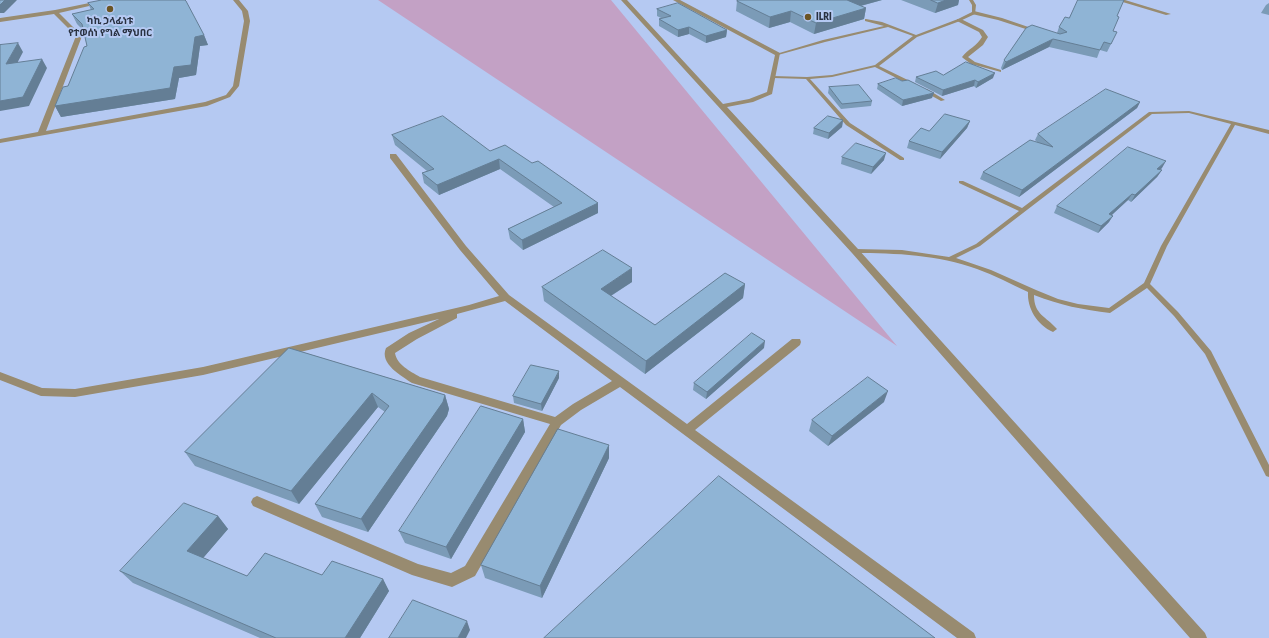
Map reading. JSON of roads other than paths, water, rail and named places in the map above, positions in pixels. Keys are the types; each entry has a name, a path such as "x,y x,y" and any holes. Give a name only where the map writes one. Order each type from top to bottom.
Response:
{"street":[{"path":"0,20 55,12 112,0"},
{"path":"0,141 207,104 228,96 236,86 248,21 245,11 236,0"},
{"path":"624,0 855,251 1200,638"},
{"path":"676,0 778,54 774,63 770,93 751,101 722,106"},
{"path":"1119,0 1168,14"},
{"path":"41,134 79,36 55,12"},
{"path":"974,13 1000,19 1048,35"},
{"path":"959,20 981,31 985,37 982,45 968,53 965,57 973,63 999,71"},
{"path":"393,156 463,248 506,297 969,638"},
{"path":"0,376 41,392 75,393 203,371 470,308 506,297"},
{"path":"470,308 414,336 390,352 391,360 400,369 416,380 557,422"},
{"path":"688,430 796,342"},
{"path":"257,502 417,570 452,580 470,571 557,422 577,407 620,381"}],"lane":[{"path":"773,77 807,78 832,76 876,66 916,36 974,13 974,5 971,0"},
{"path":"866,20 916,36"},
{"path":"778,54 824,41 888,26"},
{"path":"876,66 943,100"},
{"path":"807,78 848,124 902,159"},
{"path":"949,258 978,245 1151,113 1189,112 1269,132"},
{"path":"855,251 889,250 949,258 978,267 1031,291 1067,304 1110,311 1147,284 1164,246 1234,123"},
{"path":"961,182 1023,211"},
{"path":"1147,284 1176,314 1208,353 1269,473"},
{"path":"1031,291 1030,302 1038,317 1053,329"}],"place":[{"name":"ካኪ ኃላፊነቱ የተወሰነ የግል ማህበር","path":"110,9"},
{"name":"ILRI","path":"808,17"}]}
